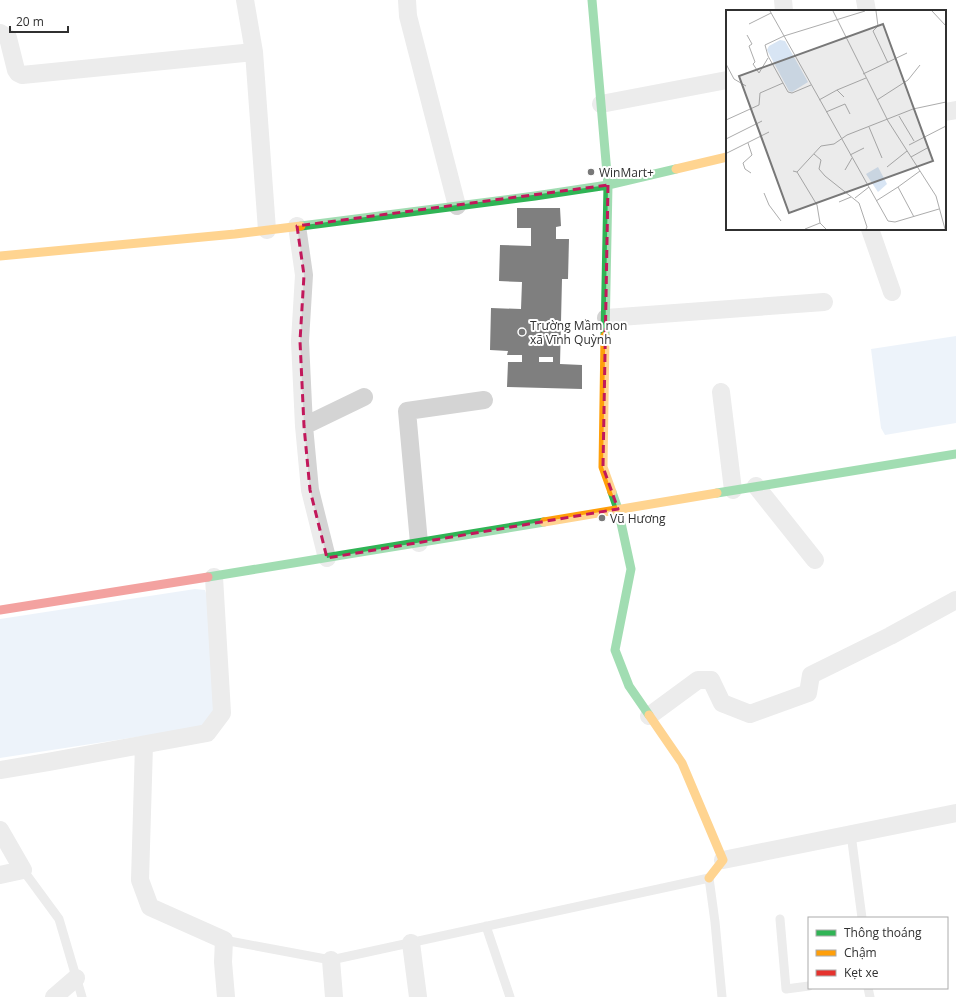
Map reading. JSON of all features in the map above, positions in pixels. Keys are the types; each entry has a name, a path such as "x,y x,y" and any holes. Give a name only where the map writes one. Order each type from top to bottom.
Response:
{"street":[{"path":"245,0 254,52 268,230"},
{"path":"407,0 408,16 457,206"},
{"path":"592,0 608,185 603,467 618,509 631,569 615,650 629,686 682,763 723,860"},
{"path":"783,0 784,10"},
{"path":"865,0 867,10"},
{"path":"0,33 8,38 16,70 22,75 254,52"},
{"path":"601,104 726,80"},
{"path":"946,112 956,110"},
{"path":"0,256 268,230 457,206 608,185 726,157"},
{"path":"297,226 304,275 300,341 304,426 310,490 327,558"},
{"path":"870,230 892,292"},
{"path":"606,318 824,302"},
{"path":"720,392 733,490"},
{"path":"304,426 364,397"},
{"path":"419,543 407,411 484,400"},
{"path":"0,610 214,577 956,454"},
{"path":"756,486 815,560"},
{"path":"0,770 206,733 222,712 214,577"},
{"path":"649,716 698,680 711,680 722,703 750,714 808,693 811,675 890,636 956,600"},
{"path":"144,745 140,880 150,907 224,940 226,997"},
{"path":"709,878 723,860 956,813"},
{"path":"0,830 24,870 0,875"},
{"path":"411,943 418,997"},
{"path":"331,960 334,997"},
{"path":"54,997 76,978"}],"lane":[{"path":"851,834 862,917"},
{"path":"24,870 59,919 82,997"},
{"path":"224,940 331,960 709,878 722,997"},
{"path":"780,919 786,989 808,986"},
{"path":"486,926 510,997"}],"highlighted area":[{"path":"608,185 603,467 618,509 327,558 310,490 304,426 300,341 304,275 297,226"}],"water":[{"path":"956,336 956,423 885,435 881,428 871,349"},
{"path":"195,589 205,590 209,602 216,706 207,724 195,728 0,758 0,619"}],"building":[{"name":"Trường Mầm non xã Vĩnh Quỳnh","path":"517,208 560,208 561,226 556,227 556,239 569,239 568,279 562,279 560,364 582,365 582,389 507,387 508,362 522,362 522,355 507,355 508,351 490,350 491,308 521,309 522,282 499,281 500,245 531,246 531,228 517,228","holes":["539,357 553,357 553,362 539,362"]}],"traffic: fast":[{"path":"592,0 608,185 605,336"},
{"path":"301,226 535,196 608,185 676,169"},
{"path":"717,493 956,454"},
{"path":"612,492 618,509 631,569 615,650 629,686 649,715"},
{"path":"208,577 544,522"}],"traffic: slow":[{"path":"676,169 726,157"},
{"path":"0,256 235,234 301,226"},
{"path":"605,336 603,467 612,492"},
{"path":"544,522 717,493"},
{"path":"649,715 682,763 723,860 709,878"}],"traffic: jam":[{"path":"0,610 208,577"}],"place":[{"name":"WinMart+","path":"591,172"},
{"name":"Trường Mầm non xã Vĩnh Quỳnh","path":"522,332"},
{"name":"Vũ Hương","path":"602,518"}]}
